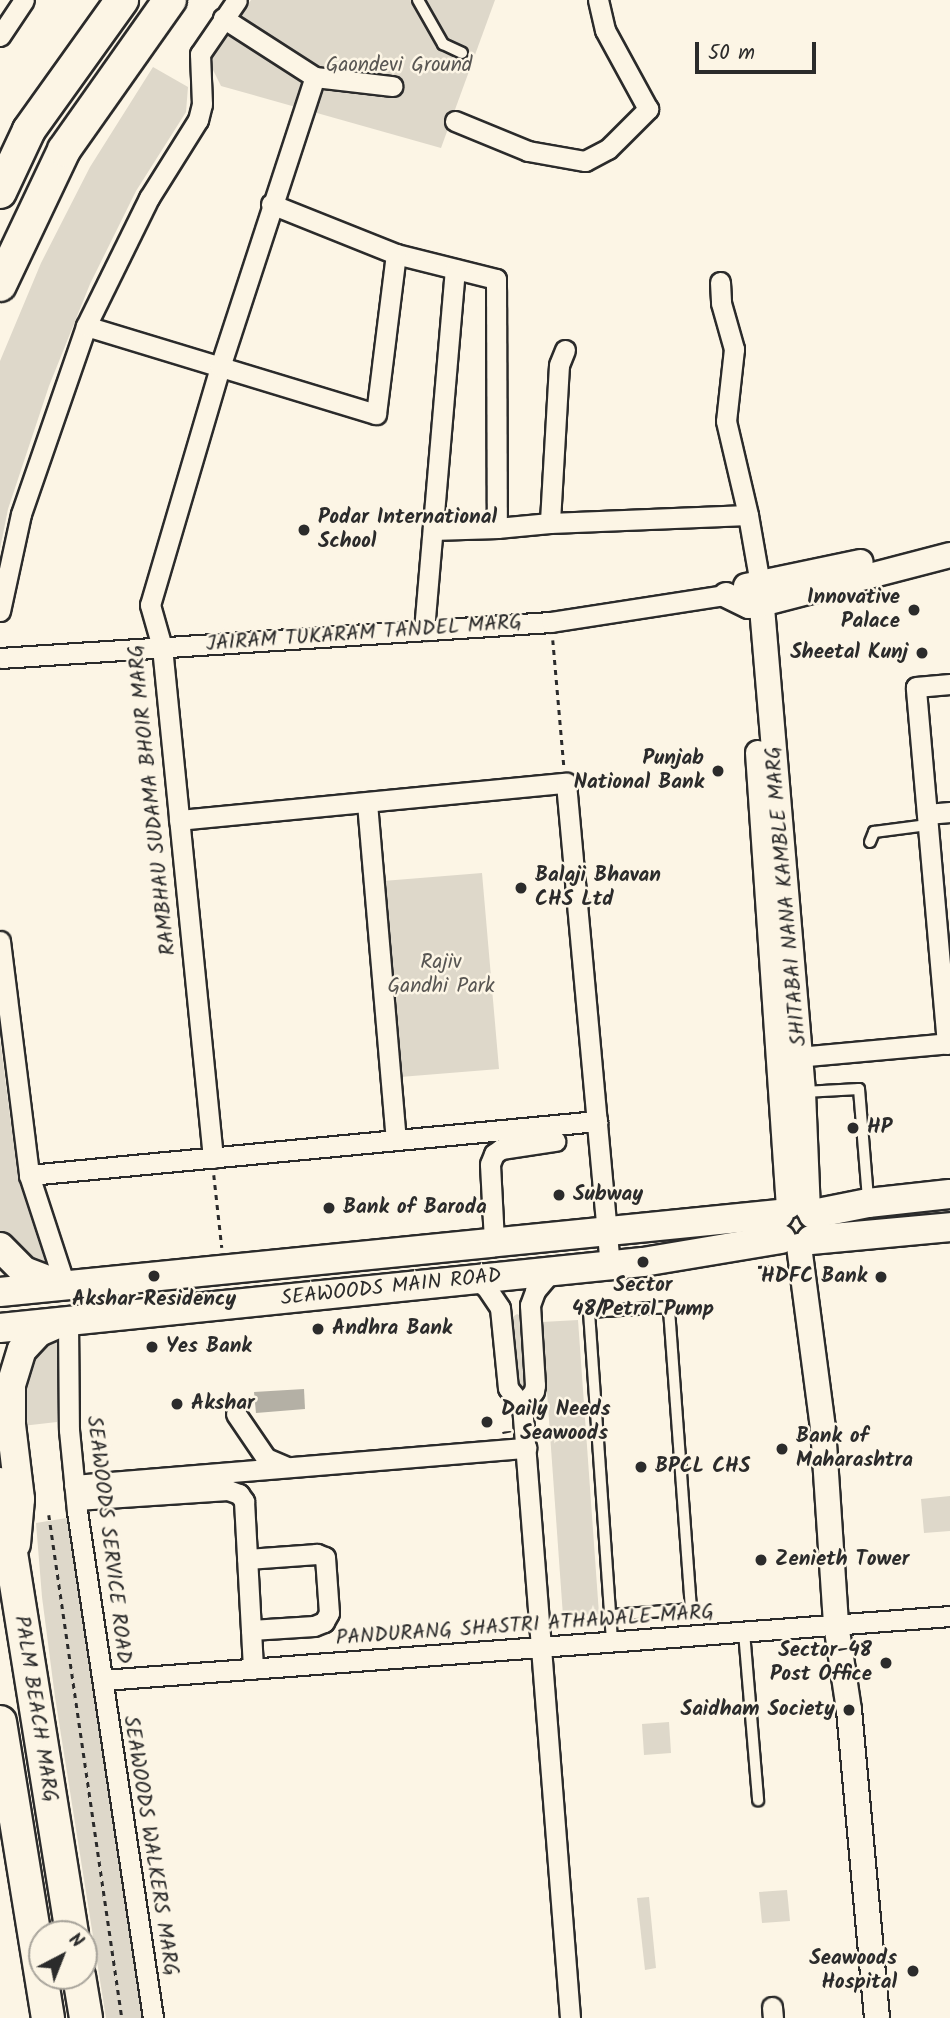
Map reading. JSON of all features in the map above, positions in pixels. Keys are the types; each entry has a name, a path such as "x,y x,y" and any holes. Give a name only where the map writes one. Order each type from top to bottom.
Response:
{"main road":[{"path":"0,192 29,130 122,0"},
{"path":"0,285 64,150 170,0"},
{"name":"SEAWOODS MAIN ROAD","path":"0,1328 610,1265 798,1229 868,1203 950,1194"},
{"name":"SEAWOODS MAIN ROAD","path":"0,1292 607,1230 950,1227"},
{"path":"0,1247 24,1271 36,1278 65,1285"},
{"path":"11,1560 17,1541 20,1499 11,1425 14,1372 22,1350 30,1341 52,1325 68,1321"},
{"name":"PALM BEACH MARG","path":"0,1484 70,1920"},
{"name":"PALM BEACH MARG","path":"0,1722 48,2018"},
{"path":"81,1990 86,2018"}],"street":[{"path":"0,36 24,0"},
{"path":"0,611 21,514 86,326 149,198 198,120 202,104 200,54 237,0"},
{"path":"455,121 528,151 585,161 608,149 648,109 606,30 598,0"},
{"path":"223,18 315,77 392,86"},
{"name":"RAMBHAU SUDAMA BHOIR MARG","path":"213,1158 162,648 150,605 220,367 271,204 315,77"},
{"path":"271,204 396,254 496,279 497,528"},
{"path":"86,326 376,414 396,254"},
{"path":"424,630 455,269"},
{"path":"720,282 721,303 734,349 726,421 748,515 749,595"},
{"path":"550,523 559,365 565,350"},
{"path":"433,530 748,515"},
{"name":"JAIRAM TUKARAM TANDEL MARG","path":"749,595 950,541"},
{"name":"JAIRAM TUKARAM TANDEL MARG","path":"0,658 551,622 749,595 950,555"},
{"name":"SHITABAI NANA KAMBLE MARG","path":"749,595 789,1058 798,1229 823,1428 836,1624 849,1710 877,2018"},
{"path":"789,1058 948,1043 916,687 950,684"},
{"path":"179,820 566,783 610,1265"},
{"path":"367,803 396,1140"},
{"path":"928,820 950,812"},
{"path":"0,941 29,1175 65,1285"},
{"name":"SHITABAI NANA KAMBLE MARG","path":"789,1058 803,1093 798,1229"},
{"path":"29,1175 597,1121"},
{"path":"494,1241 490,1164 494,1154 501,1149 555,1141"},
{"path":"522,1405 534,1391 535,1385 530,1305 540,1283 552,1271"},
{"path":"475,1279 486,1287 500,1308 508,1388 522,1405 570,2018"},
{"name":"SEAWOODS SERVICE ROAD","path":"68,1321 69,1430 75,1492 103,1680"},
{"path":"236,1414 266,1458 272,1463 290,1467"},
{"path":"75,1492 290,1467 526,1448"},
{"path":"75,1492 228,1490 239,1494 244,1501 253,1669"},
{"path":"247,1559 317,1553 325,1557 327,1565 329,1613 324,1622 314,1626 251,1630"},
{"name":"PANDURANG SHASTRI ATHAWALE MARG","path":"103,1680 950,1616"},
{"name":"SEAWOODS WALKERS MARG","path":"103,1680 153,2018"}],"lane":[{"path":"418,0 443,44 462,53"},
{"path":"870,842 874,832 928,820"},
{"path":"803,1093 859,1088 868,1203"},
{"path":"611,1615 691,1609 670,1307 589,1312 612,1642"},
{"path":"744,1632 758,1800"}],"path":[{"path":"551,622 566,783"},
{"path":"213,1158 224,1269"},
{"path":"748,1268 798,1229"},
{"path":"49,1515 122,2018"}],"green space":[{"name":"Gaondevi Ground","path":"251,0 495,0 441,148 221,86 212,68 213,50"},
{"path":"153,67 188,87 186,112 136,191 90,284 49,386 8,509 0,549 0,361 41,263 90,167"},
{"name":"Rajiv Gandhi Park","path":"482,873 499,1069 400,1077 383,881"},
{"path":"0,1039 18,1178 47,1268 34,1263 0,1231"},
{"path":"517,1314 523,1317 530,1389 519,1396 508,1320"},
{"path":"578,1320 599,1614 563,1616 542,1322"},
{"path":"57,1336 57,1422 22,1426 21,1394 33,1354"},
{"path":"950,1496 950,1531 924,1533 921,1499"},
{"path":"73,1517 145,2018 106,2018 98,1968 98,1920 90,1920 55,1697 36,1523"},
{"path":"669,1722 671,1753 644,1755 642,1724"},
{"path":"787,1890 790,1921 762,1923 759,1892"},
{"path":"649,1897 656,1968 645,1970 637,1898"}],"shaded area":[{"path":"304,1389 305,1409 256,1413 254,1392"}],"place":[{"name":"Podar International School","path":"304,530"},
{"name":"Innovative Palace","path":"914,610"},
{"name":"Sheetal Kunj","path":"922,653"},
{"name":"Punjab National Bank","path":"718,771"},
{"name":"Balaji Bhavan CHS Ltd","path":"521,888"},
{"name":"HP","path":"853,1128"},
{"name":"Subway","path":"559,1195"},
{"name":"Bank of Baroda","path":"329,1208"},
{"name":"Sector 48/Petrol Pump","path":"643,1262"},
{"name":"Akshar Residency","path":"154,1276"},
{"name":"HDFC Bank","path":"881,1277"},
{"name":"Andhra Bank","path":"318,1329"},
{"name":"Yes Bank","path":"152,1347"},
{"name":"Akshar","path":"177,1404"},
{"name":"Daily Needs - Seawoods","path":"487,1422"},
{"name":"Bank of Maharashtra","path":"782,1449"},
{"name":"BPCL CHS","path":"641,1467"},
{"name":"Zenieth Tower","path":"761,1560"},
{"name":"Sector-48 Post Office","path":"886,1663"},
{"name":"Saidham Society","path":"849,1710"},
{"name":"Seawoods Hospital","path":"913,1971"}]}
